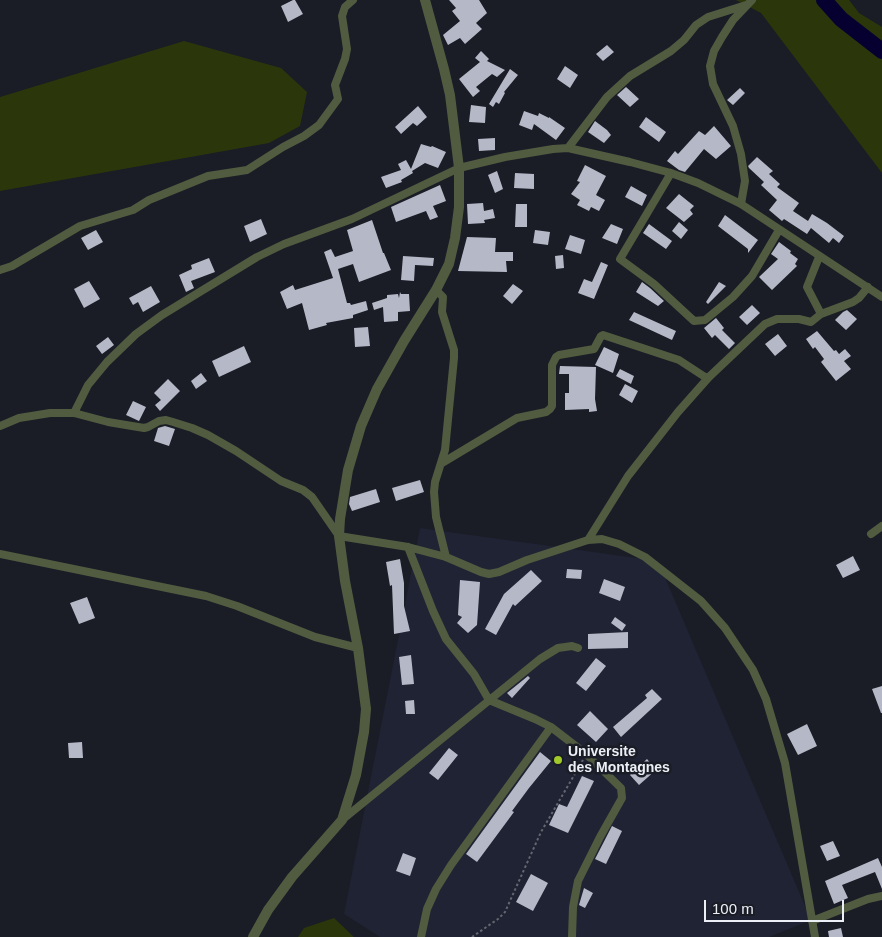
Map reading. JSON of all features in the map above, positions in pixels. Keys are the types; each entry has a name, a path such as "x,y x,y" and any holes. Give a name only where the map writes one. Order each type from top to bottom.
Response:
{"street":[{"path":"0,270 12,266 80,226 133,210 150,200 208,176 247,170 319,125 338,99 335,85 345,60 347,48 342,16 345,7 353,0"},
{"path":"342,820 356,775 366,709 358,648 345,581 339,536 348,470 361,426 377,390 399,349 436,290 449,264 459,207 459,168 450,95 425,0"},
{"path":"568,148 607,97 630,76 671,51 684,40 696,25 708,17 749,2"},
{"path":"741,204 745,181 741,154 733,126 713,84 710,66 714,51 722,37 733,20 749,2"},
{"path":"74,413 88,385 107,362 136,334 170,310 256,257 284,244 352,219 459,168 505,157 553,149 568,148 630,162 671,173 698,183 741,204 882,297"},
{"path":"671,173 620,260 654,284 694,321 705,320 733,297 752,276 779,230"},
{"path":"819,257 807,287 821,314"},
{"path":"588,540 628,476 678,412 709,377 771,320 799,319 811,322 821,314 853,302 868,287"},
{"path":"436,290 443,297 442,312 454,350 445,450 435,482 434,492 436,517 446,557"},
{"path":"442,463 517,418 546,412 550,409 552,406 552,365 556,357 558,355 594,349 603,335 679,360 705,377 709,377"},
{"path":"0,426 19,418 40,414 74,413 102,421 144,428 166,420 192,428 236,451 281,481 304,490 312,497 339,536 408,548 446,557 489,574 588,540 602,539 619,544 645,557 701,601 725,628 752,670 766,699 785,763 814,937"},
{"path":"871,534 882,526"},
{"path":"408,548 446,639 474,674 489,700 550,727 586,754 621,788 622,798 578,881 573,907 572,937"},
{"path":"0,554 206,596 237,606 315,637 358,648"},
{"path":"253,937 268,910 292,877 342,820 540,659 558,648 572,646 578,648"},
{"path":"421,937 427,909 436,889 550,727"},
{"path":"812,921 868,899 882,896"}],"path":[{"path":"472,937 505,912 541,832 586,754"}],"shaded area":[{"name":"Universite des Montagnes","path":"420,528 658,561 811,920 769,937 380,937 344,914"}],"green space":[{"path":"736,0 849,0 859,13 882,27 882,173 761,13"},
{"path":"184,41 281,68 307,92 300,126 269,143 0,191 0,97"},
{"path":"334,918 354,937 298,937 304,928"}],"building":[{"path":"295,0 303,14 288,22 281,6"},
{"path":"449,0 479,0 487,13 476,23 482,29 465,44 460,38 448,45 443,35 460,21 452,11 456,8"},
{"path":"607,45 614,52 603,61 596,54"},
{"path":"481,51 489,59 487,61 505,70 497,77 492,74 476,87 480,91 473,97 459,79 480,62 475,58"},
{"path":"565,66 578,75 570,88 557,79"},
{"path":"510,69 518,75 504,92 499,104 496,102 493,107 489,104"},
{"path":"626,87 639,99 630,107 617,95"},
{"path":"740,88 745,93 733,105 727,100"},
{"path":"471,105 486,107 485,123 469,122"},
{"path":"418,106 427,117 417,126 413,123 401,134 395,127"},
{"path":"524,111 538,116 539,113 549,117 565,128 556,140 534,124 532,130 519,125"},
{"path":"646,117 666,132 659,142 639,127"},
{"path":"595,121 611,135 604,143 588,132"},
{"path":"714,126 731,146 716,159 704,149 685,172 667,161 675,151 678,154 699,131 705,135"},
{"path":"495,138 495,150 479,151 478,139"},
{"path":"421,144 446,152 438,168 425,163 401,180 402,182 386,188 381,177 401,170 398,164 406,160 411,169"},
{"path":"757,157 773,171 769,174 780,184 777,187 799,203 793,211 808,221 812,214 827,223 844,236 839,243 833,238 829,243 811,228 807,234 784,219 782,221 769,210 777,200 761,185 764,182 748,166"},
{"path":"585,165 606,176 596,195 605,200 599,211 591,207 589,211 577,205 580,200 571,194 580,182 577,181"},
{"path":"497,171 503,189 495,193 488,175"},
{"path":"515,173 534,174 534,189 514,188"},
{"path":"440,185 446,201 433,206 438,217 430,220 426,211 396,222 391,207"},
{"path":"631,186 647,195 642,206 625,197"},
{"path":"679,194 694,206 690,210 693,214 684,222 666,208"},
{"path":"483,203 484,211 493,209 495,218 484,220 485,223 468,224 467,204"},
{"path":"516,204 527,204 527,227 515,227"},
{"path":"725,215 758,240 748,253 748,249 718,226"},
{"path":"261,219 267,234 250,242 244,226"},
{"path":"372,220 391,270 359,282 353,264 338,269 347,303 351,305 366,301 368,310 353,315 353,318 326,323 327,325 309,330 302,303 287,309 280,292 293,285 295,290 333,278 324,252 331,249 335,257 353,251 347,230"},
{"path":"679,222 688,230 681,239 672,231"},
{"path":"611,224 623,229 617,244 602,238"},
{"path":"649,224 672,241 666,249 643,233"},
{"path":"96,230 103,242 88,250 81,238"},
{"path":"535,230 550,232 548,245 533,243"},
{"path":"570,235 585,240 581,254 565,249"},
{"path":"467,237 496,238 495,252 513,252 513,261 506,261 507,272 458,271"},
{"path":"779,242 798,259 795,264 797,266 772,290 759,277 778,259 771,254"},
{"path":"563,255 564,268 556,269 555,256"},
{"path":"403,256 434,258 433,266 415,265 414,281 401,280"},
{"path":"209,258 215,272 191,281 194,288 186,292 179,275 192,269 191,265"},
{"path":"601,262 608,265 594,299 578,293 584,279 592,282"},
{"path":"89,281 100,299 84,308 74,289"},
{"path":"642,282 664,301 658,306 636,292"},
{"path":"719,282 726,286 708,304 706,302"},
{"path":"513,284 523,291 512,304 503,296"},
{"path":"151,286 160,302 143,312 138,302 133,305 129,298"},
{"path":"400,292 401,294 409,294 410,311 398,312 398,321 384,322 383,307 374,310 372,303 387,298 387,295 398,294 399,298"},
{"path":"752,305 760,313 747,325 739,317"},
{"path":"847,310 857,319 846,330 835,320"},
{"path":"634,312 676,331 672,340 629,320"},
{"path":"716,318 724,328 722,330 735,343 729,349 715,335 712,338 704,328"},
{"path":"368,327 370,346 355,347 354,328"},
{"path":"817,331 834,351 836,350 839,354 845,349 851,356 844,361 851,369 836,381 821,362 824,359 806,339"},
{"path":"778,334 787,346 775,356 765,344"},
{"path":"108,337 114,345 102,354 96,346"},
{"path":"244,346 251,362 219,377 212,361"},
{"path":"604,347 619,354 613,373 595,365"},
{"path":"560,366 596,367 595,399 597,411 589,412 589,409 565,410 565,393 569,393 569,374 559,374"},
{"path":"620,369 634,376 631,384 616,376"},
{"path":"201,373 207,381 196,389 191,381"},
{"path":"168,379 180,391 160,411 155,405 161,400 154,393"},
{"path":"625,384 638,391 632,403 619,395"},
{"path":"133,401 146,407 139,421 126,415"},
{"path":"165,426 175,429 169,446 154,441 158,428"},
{"path":"420,480 424,492 396,501 392,488"},
{"path":"376,489 380,502 352,511 349,504 350,497"},
{"path":"853,556 860,570 843,578 836,565"},
{"path":"400,559 404,583 404,606 410,631 394,634 392,585 390,586 386,562"},
{"path":"567,569 582,570 581,579 566,578"},
{"path":"531,570 542,581 515,606 513,604 496,635 485,629 504,594"},
{"path":"604,579 625,587 620,601 599,593"},
{"path":"460,580 480,582 477,625 468,633 457,623 462,617 458,615"},
{"path":"87,597 95,618 79,624 70,603"},
{"path":"615,617 626,625 622,631 611,623"},
{"path":"628,632 628,648 588,649 588,634"},
{"path":"411,655 414,684 402,685 399,657"},
{"path":"596,658 606,666 586,691 576,683"},
{"path":"528,676 530,678 512,698 507,693"},
{"path":"882,686 882,713 881,713 872,689"},
{"path":"652,689 662,699 621,737 613,727 647,698 645,695"},
{"path":"414,700 415,714 406,714 405,701"},
{"path":"590,711 608,729 596,742 577,725"},
{"path":"807,724 817,746 798,755 787,734"},
{"path":"82,742 83,758 69,758 68,743"},
{"path":"449,748 458,755 438,780 429,773"},
{"path":"540,752 551,761 512,811 514,812 477,862 466,854"},
{"path":"647,759 656,770 639,785 630,775"},
{"path":"582,776 594,781 568,833 549,825 559,804 567,807"},
{"path":"612,826 622,831 606,864 595,859"},
{"path":"833,841 840,856 827,861 820,846"},
{"path":"403,853 416,858 410,876 396,871"},
{"path":"878,858 882,867 882,889 875,872 842,885 848,898 834,904 825,881"},
{"path":"531,874 548,883 533,911 516,902"},
{"path":"584,888 593,893 585,908 579,905"},
{"path":"841,928 843,937 829,937 828,931"}],"waterway":[{"path":"824,0 841,19 882,51"}],"place":[{"name":"Universite des Montagnes","path":"558,760"}]}
